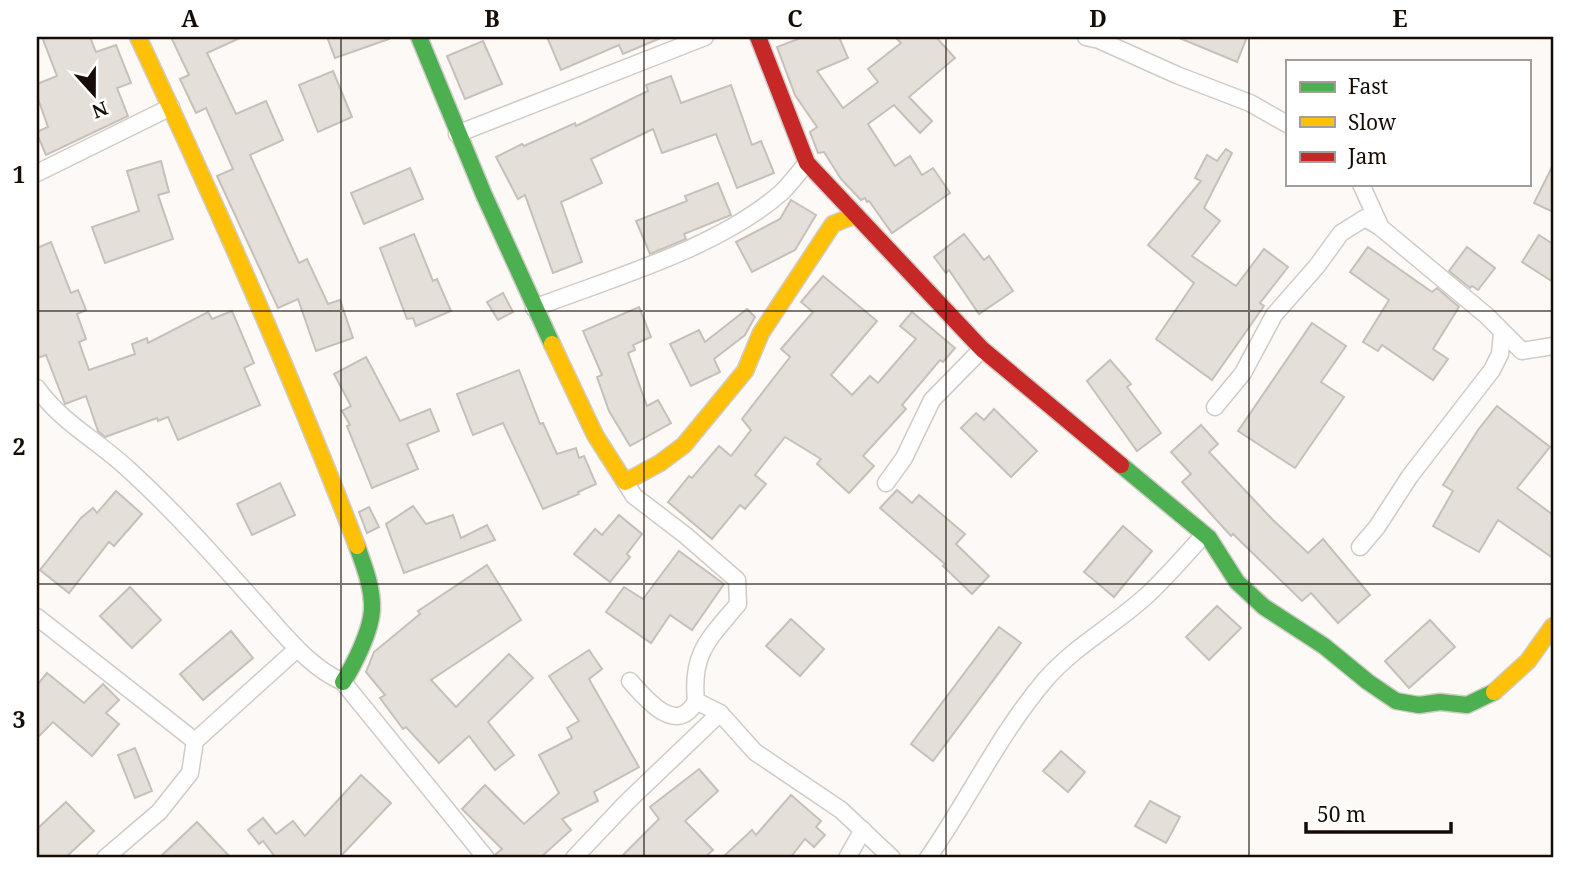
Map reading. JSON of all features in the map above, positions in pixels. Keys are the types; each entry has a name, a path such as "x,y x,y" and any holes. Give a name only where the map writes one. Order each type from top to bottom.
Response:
{"street":[{"path":"138,37 326,465 367,573 372,611 356,662 342,682"},
{"path":"419,37 457,134 534,308 606,456 635,496 737,580 738,604 697,659 694,684 696,701 691,709 668,715 657,709 630,681"},
{"path":"457,134 705,37"},
{"path":"758,37 807,163 982,349 1205,535 1237,582 1264,607 1324,646 1396,701 1419,705 1440,702 1467,705 1490,696 1528,661 1553,626"},
{"path":"1086,37 1240,99 1286,123"},
{"path":"37,173 171,107"},
{"path":"534,308 674,254 715,235 754,213 783,191 807,163"},
{"path":"1362,186 1380,227"},
{"path":"625,482 660,463 684,445 745,371 761,333 833,224 856,215"},
{"path":"1214,407 1243,373 1274,315 1317,266 1335,229 1366,218 1487,316 1522,351"},
{"path":"1360,547 1377,527 1410,476 1492,370 1500,354 1502,333"},
{"path":"1500,354 1515,348 1522,351 1553,346"},
{"path":"886,483 904,458 932,400 982,349"},
{"path":"37,388 49,405 128,468 202,543 298,649 325,674 342,682 486,858"},
{"path":"928,858 969,796 991,754 1047,678 1075,651 1144,598 1205,535"},
{"path":"37,617 195,741"},
{"path":"105,858 159,812 190,773 195,741 298,649"},
{"path":"696,701 720,713 755,752 821,795 892,858"},
{"path":"574,858 626,803 720,713"},
{"path":"847,858 863,830"}],"building":[{"path":"42,37 90,37 96,52 116,45 131,83 117,88 128,116 46,155 37,134 48,127 37,96 37,84 57,76"},
{"path":"171,37 242,37 207,53 236,114 266,101 283,140 250,155 299,263 307,259 328,304 340,300 353,338 316,351 298,299 278,308 217,176 233,169 206,108 196,113 180,79 189,75"},
{"path":"327,37 389,37 389,39 335,58"},
{"path":"547,37 663,37 623,54 619,45 561,70"},
{"path":"803,37 839,37 848,58 817,71 843,108 878,82 868,69 901,43 895,37 936,37 955,58 909,97 932,121 920,133 894,105 868,124 895,166 910,156 922,175 933,168 950,193 892,233 869,201 865,198 861,200 841,179 824,152 818,153 810,132 817,127 795,95 777,47"},
{"path":"1177,37 1247,37 1237,62"},
{"path":"483,41 502,84 465,99 447,56"},
{"path":"333,71 352,117 318,132 299,85"},
{"path":"671,76 681,103 731,85 752,145 761,141 774,173 737,188 716,134 662,153 653,129 591,159 602,183 561,202 582,262 553,273 525,195 518,199 496,157 575,123 576,126 648,91 646,85"},
{"path":"1226,149 1232,153 1204,208 1220,221 1192,256 1236,286 1264,249 1288,267 1260,303 1264,306 1212,380 1156,339 1194,283 1148,245 1201,181 1195,178 1207,155 1217,161"},
{"path":"161,161 169,192 158,195 173,239 105,263 92,227 139,211 127,171"},
{"path":"1553,165 1553,212 1534,203"},
{"path":"410,168 423,199 364,224 351,193"},
{"path":"718,183 731,215 684,234 686,239 650,254 636,221 687,201 685,196"},
{"path":"791,200 816,215 795,250 752,272 736,242 780,219"},
{"path":"414,234 433,281 437,279 451,311 416,326 413,318 407,319 380,248"},
{"path":"964,234 984,260 989,256 1013,291 979,314 949,270 946,273 934,257"},
{"path":"1539,235 1553,244 1553,282 1522,262"},
{"path":"51,242 71,293 78,290 86,310 77,314 86,339 79,342 89,370 135,354 132,344 147,338 148,343 208,312 212,319 232,311 254,363 244,368 260,405 178,440 168,417 158,421 157,418 105,437 98,431 86,396 65,404 46,355 37,358 37,248"},
{"path":"1368,247 1432,292 1437,288 1459,307 1433,349 1448,359 1433,380 1382,345 1378,351 1363,342 1389,300 1350,272"},
{"path":"1467,247 1495,268 1478,290 1472,286 1470,288 1449,271"},
{"path":"823,276 877,321 831,375 852,395 870,376 878,383 916,339 900,326 912,312 955,348 943,362 940,360 902,405 906,409 863,456 874,466 849,493 817,464 821,459 785,437 755,475 766,484 745,509 740,505 712,539 668,502 719,446 731,456 751,430 742,419 790,357 781,349 813,312 801,302"},
{"path":"503,293 513,312 498,320 487,302"},
{"path":"639,307 651,337 633,345 635,350 628,353 647,406 658,400 671,423 630,446 609,411 597,377 602,375 583,331"},
{"path":"747,309 755,317 745,335 714,359 720,372 691,386 670,344 699,330 705,342"},
{"path":"1312,323 1346,346 1321,382 1344,397 1295,468 1238,431"},
{"path":"366,357 400,421 430,409 439,431 407,444 418,469 372,488 347,426 350,425 342,411 351,406 334,374"},
{"path":"1110,360 1131,384 1127,387 1161,433 1137,451 1087,381"},
{"path":"519,370 540,424 543,423 557,454 576,448 579,458 584,456 596,484 543,509 503,423 473,435 457,394"},
{"path":"1497,406 1550,447 1517,488 1553,515 1553,558 1498,520 1479,552 1433,526 1453,491 1443,485 1478,430"},
{"path":"994,409 1037,451 1011,477 961,428 976,413 984,420"},
{"path":"1201,425 1218,444 1209,452 1272,519 1308,553 1323,539 1370,595 1338,623 1311,593 1302,601 1233,534 1231,536 1182,482 1191,474 1171,452"},
{"path":"280,483 295,515 252,535 237,504"},
{"path":"897,490 912,503 919,495 965,534 956,544 989,576 972,594 943,566 945,564 880,508"},
{"path":"116,491 142,514 114,546 109,542 69,593 40,570 81,518 93,508 97,513"},
{"path":"413,506 426,524 453,515 461,538 487,525 495,540 404,573 386,524"},
{"path":"369,507 379,527 367,533 359,512"},
{"path":"619,515 642,534 627,554 630,557 610,582 574,554 595,529 602,535"},
{"path":"1123,526 1152,551 1114,597 1084,572"},
{"path":"679,551 724,584 692,630 670,615 651,643 606,612 624,587 643,599"},
{"path":"487,565 521,620 431,680 456,707 509,654 533,678 488,722 514,755 495,770 469,736 439,763 406,727 403,729 380,698 385,695 366,672 374,652 420,614 418,611"},
{"path":"130,587 161,620 132,648 100,616"},
{"path":"1217,606 1241,628 1209,660 1186,637"},
{"path":"791,619 824,649 800,676 766,646"},
{"path":"1430,620 1455,647 1409,688 1385,661"},
{"path":"999,627 1021,643 933,761 911,744"},
{"path":"231,631 253,658 203,700 180,674"},
{"path":"589,650 602,669 589,679 639,767 594,792 598,801 562,819 571,830 540,858 496,858 496,854 502,849 462,809 485,785 524,824 559,793 539,755 572,738 567,728 579,721 549,676"},
{"path":"47,673 84,703 103,684 119,700 106,713 119,724 92,756 53,722 37,738 37,685"},
{"path":"135,748 152,791 135,798 118,755"},
{"path":"1061,751 1085,772 1068,792 1043,771"},
{"path":"699,769 718,791 685,821 713,850 704,858 620,858 659,819 650,807"},
{"path":"361,775 391,803 339,858 276,858 263,841 259,844 248,830 263,818 276,834 293,821 305,836"},
{"path":"791,795 821,821 816,827 825,835 814,847 805,839 790,858 722,858 752,830 756,835"},
{"path":"1150,801 1180,817 1166,843 1135,826"},
{"path":"66,802 94,831 65,858 37,858 37,829"},
{"path":"197,822 231,858 159,858"}],"traffic: fast":[{"path":"419,37 484,195 552,344"},
{"path":"1121,465 1209,538 1237,582 1264,607 1324,646 1396,701 1419,705 1440,702 1467,705 1494,692"},
{"path":"343,682 365,638 372,610 370,585 357,546"}],"traffic: slow":[{"path":"138,37 252,289 357,546"},
{"path":"552,344 595,435 625,482 660,463 684,445 745,371 761,333 833,224 856,215"},
{"path":"1494,692 1528,661 1553,626"}],"traffic: jam":[{"path":"758,37 807,163 982,349 1121,465"}]}
